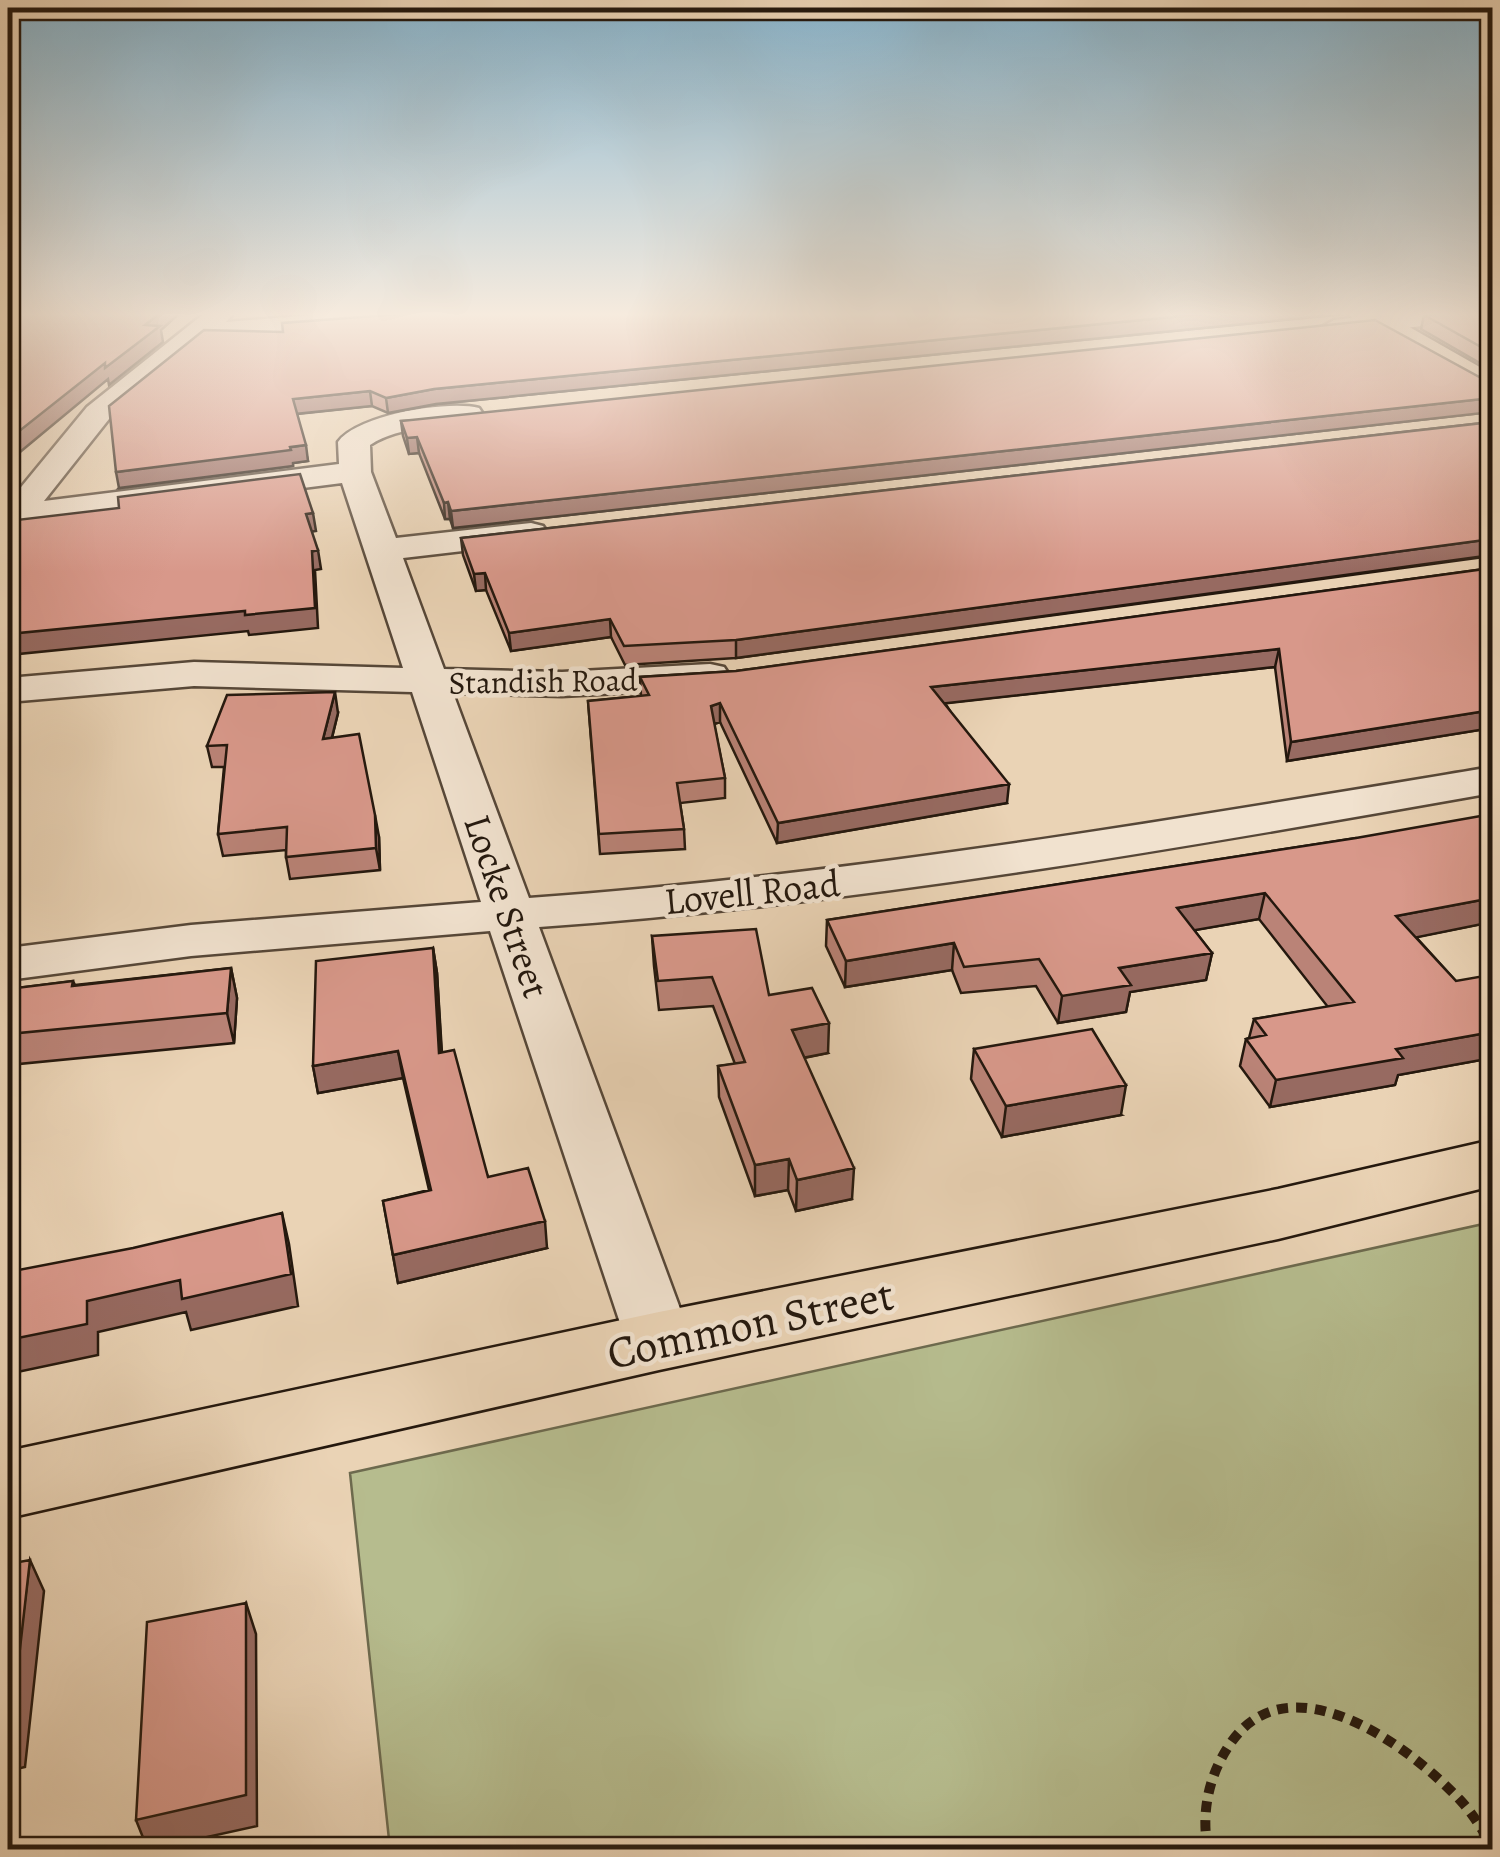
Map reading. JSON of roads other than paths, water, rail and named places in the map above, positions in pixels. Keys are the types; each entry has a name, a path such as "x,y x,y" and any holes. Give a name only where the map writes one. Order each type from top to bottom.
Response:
{"main road":[{"name":"Common Street","path":"8,1486 659,1340 1278,1214 1492,1163"}],"street":[{"path":"11,516 98,413 116,399"},
{"path":"11,516 355,472 354,442 374,429 504,410"},
{"name":"Locke Street","path":"355,472 659,1340"},
{"path":"382,550 561,530"},
{"name":"Standish Road","path":"8,690 194,674 562,684 756,672"},
{"name":"Lovell Road","path":"8,964 360,924 510,916 745,895 943,871 1492,780"}]}
